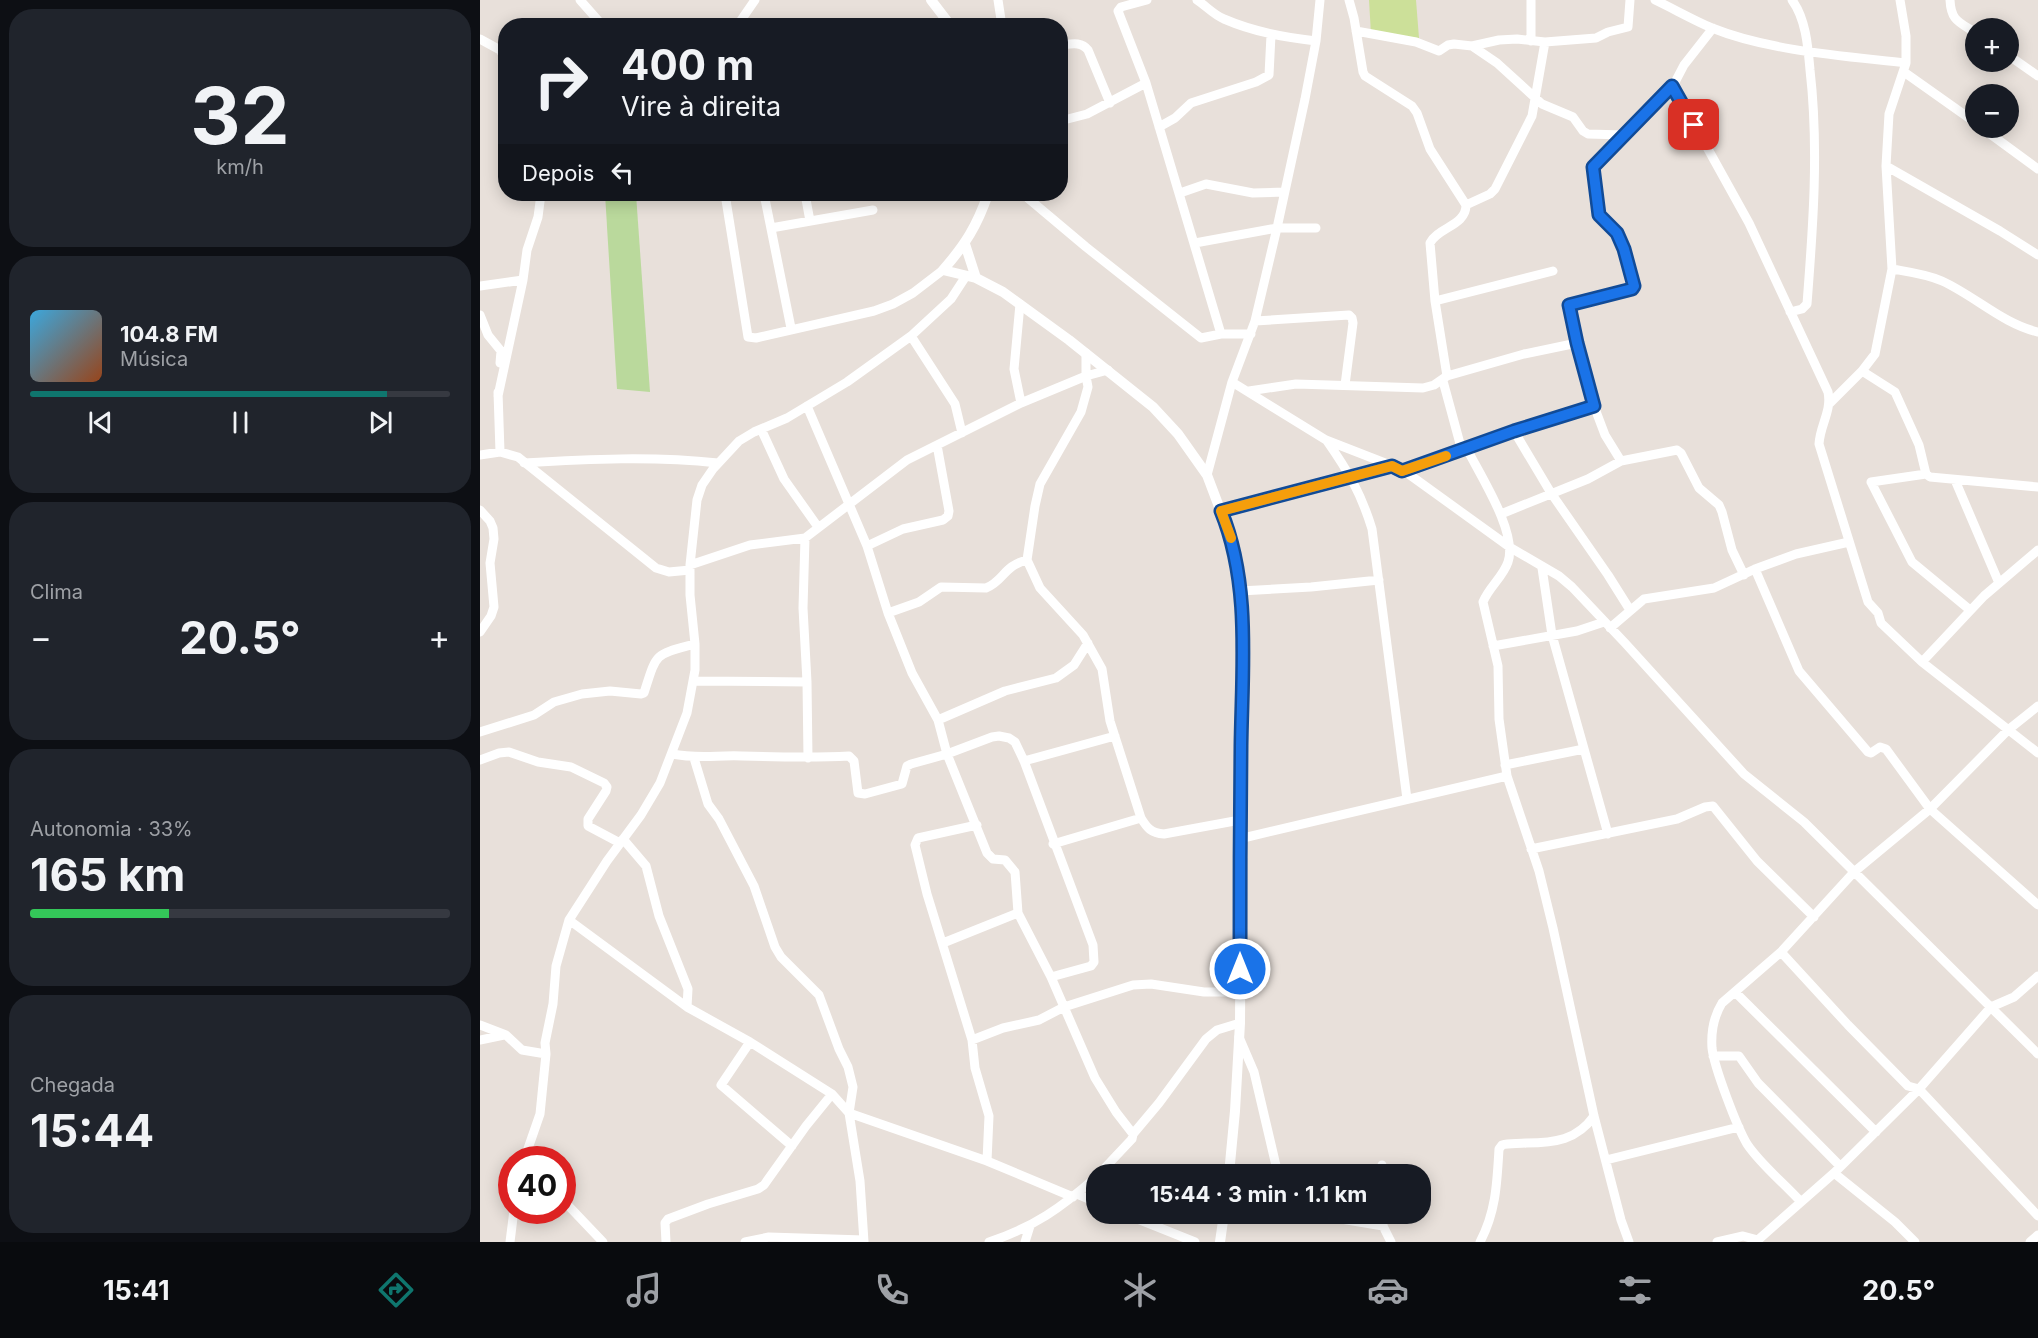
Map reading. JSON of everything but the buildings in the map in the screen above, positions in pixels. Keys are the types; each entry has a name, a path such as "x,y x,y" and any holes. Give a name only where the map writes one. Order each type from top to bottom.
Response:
{"street":[{"path":"580,0 596,18"},
{"path":"743,18 755,0"},
{"path":"931,0 945,18"},
{"path":"999,0 1001,18"},
{"path":"1147,0 1121,7 1118,11 1146,83 1221,334"},
{"path":"1197,0 1224,19 1271,35 1316,41"},
{"path":"1207,476 1232,382 1255,321 1305,99 1316,41 1320,0"},
{"path":"1349,0 1365,76 1412,106 1417,113 1430,149 1466,205 1463,218 1433,236 1430,243 1445,378 1464,450 1501,514 1511,548 1502,575 1486,594 1483,602 1498,666 1499,719 1505,765 1553,928 1594,1116 1621,1220 1629,1242"},
{"path":"1531,0 1531,41"},
{"path":"1356,31 1416,42 1439,51 1448,45 1472,46 1499,40 1545,42 1596,38 1608,32 1624,29 1629,22 1630,0"},
{"path":"1655,0 1713,28 1808,51 1905,68 1965,114"},
{"path":"1790,312 1802,309 1807,304 1815,137 1808,51 1801,16 1792,0"},
{"path":"1830,403 1862,371 1875,354 1892,269 1886,166 1889,114 1905,68 1906,36 1900,0"},
{"path":"1950,0 1950,12 1953,18 1965,26"},
{"path":"1621,460 1605,435 1594,406 1569,305 1632,289 1634,286 1617,233 1599,215 1592,173 1596,163 1672,86 1684,65 1713,28"},
{"path":"1159,127 1175,118 1191,103 1256,82 1269,75 1271,35"},
{"path":"480,39 498,49"},
{"path":"1466,205 1490,194 1501,180 1528,127 1536,98 1545,42"},
{"path":"1068,45 1084,46 1110,103"},
{"path":"1472,46 1497,63 1542,104 1573,117 1588,134 1624,135"},
{"path":"2019,63 2038,76"},
{"path":"1068,119 1087,114 1146,83"},
{"path":"1672,86 1749,223 1828,392 1830,403 1820,431 1819,444 1868,602 1878,613 1881,623 1922,662 2038,753"},
{"path":"1996,138 2038,169"},
{"path":"1886,166 2038,255"},
{"path":"1180,193 1206,184 1253,192 1284,192"},
{"path":"498,396 523,280 527,250 538,217 540,201"},
{"path":"725,201 747,338 756,338 791,328 874,311 913,293 943,270 965,244 986,201"},
{"path":"765,201 791,328"},
{"path":"806,201 810,221"},
{"path":"1031,201 1201,338 1221,334 1251,334"},
{"path":"771,228 873,210"},
{"path":"1195,243 1277,228 1316,228"},
{"path":"965,244 971,277"},
{"path":"1892,269 1928,275 1943,281 2015,324 2038,332"},
{"path":"943,270 971,277 1020,304 1108,370 1165,419 1189,448 1207,476 1232,542 1240,591 1242,637 1239,839 1240,1023 1229,1164"},
{"path":"1436,301 1553,270"},
{"path":"530,1146 537,1125 546,1054 544,1043 552,1004 556,966 569,920 641,815 660,783 687,713 693,681 695,644 690,568 697,500 702,484 739,441 787,418 855,376 911,336 971,277"},
{"path":"480,286 523,280"},
{"path":"1020,304 1014,369 1022,403"},
{"path":"480,315 488,335 501,351 498,396 500,452"},
{"path":"1255,321 1349,315 1353,323 1345,385"},
{"path":"911,336 956,404 962,433"},
{"path":"1249,392 1296,384 1423,388 1445,378 1524,354 1577,343"},
{"path":"1086,353 1088,387 1081,412 1040,484 1027,561 1040,588 1076,626 1102,669 1110,721 1141,818 1148,829 1156,834 1164,834 1240,820"},
{"path":"480,455 500,452 518,458 656,568 669,572 690,568 750,546 806,538 896,466 1022,403 1086,376 1108,370"},
{"path":"1862,371 1895,392 1919,445 1926,474"},
{"path":"1232,382 1326,440 1402,471 1511,548 1559,576 1572,587 1738,768 1804,822 2038,1054"},
{"path":"807,406 867,546 888,614 912,673 938,720 947,754 987,853 993,859 1005,860 1015,872 1018,913 1051,977 1095,1078 1133,1134"},
{"path":"1402,471 1514,431 1594,406"},
{"path":"761,429 784,479 818,527"},
{"path":"1514,431 1551,493 1630,610"},
{"path":"1326,440 1352,477 1364,503 1372,529 1407,799"},
{"path":"867,546 903,529 943,520 948,516 937,445"},
{"path":"1501,514 1588,479 1621,460 1648,457 1673,449 1681,453 1700,488 1719,506 1732,550 1744,575"},
{"path":"525,463 612,458 681,459 718,463"},
{"path":"1221,511 1392,466"},
{"path":"1971,610 1912,562 1871,482 1926,474 1930,477 1955,480 2038,487"},
{"path":"1955,480 1999,583"},
{"path":"480,510 494,528 490,563 494,607 480,632"},
{"path":"806,538 803,608 808,758"},
{"path":"1493,646 1607,625 1644,599 1714,588 1755,569 1809,550 1849,542"},
{"path":"1922,662 1971,610 2038,550"},
{"path":"888,614 919,602 941,587 986,588 992,586 1010,566 1027,561"},
{"path":"1542,568 1552,635 1608,834"},
{"path":"1755,569 1803,677 1868,752 1871,753 1880,747 1886,749 1930,809 2038,905"},
{"path":"1240,591 1379,580"},
{"path":"938,720 1005,691 1056,678 1074,665 1088,643"},
{"path":"480,732 534,715 554,702 582,694 610,691 644,693 651,667 662,654 695,644"},
{"path":"693,681 807,682"},
{"path":"1801,1202 1752,1149 1739,1127 1713,1056 1713,1030 1718,1010 1722,1003 1781,952 1854,872 1930,809 2008,730 2038,706"},
{"path":"1024,761 1115,736"},
{"path":"672,754 694,758 742,756 852,758 858,793 865,794 903,784 907,766 992,737 1009,738 1015,742 1024,761 1053,844 1070,881 1095,956 1091,966 1051,977"},
{"path":"1505,765 1584,749"},
{"path":"480,760 508,752 538,762 571,767 604,783 607,787 606,791 588,819 588,826 622,841 646,866 659,916 688,989 687,1007"},
{"path":"694,758 708,804 719,819 754,886 775,947 781,957 819,995 824,1005 853,1087 849,1113 860,1181 864,1241 769,1237 745,1242"},
{"path":"1239,839 1507,776"},
{"path":"1531,849 1608,834 1658,821 1677,819 1713,806 1757,861 1814,917"},
{"path":"1053,844 1141,818"},
{"path":"977,825 915,840 927,894 972,1040 975,1068 989,1116 987,1161"},
{"path":"943,943 1018,913"},
{"path":"569,920 687,1007 750,1042 832,1094 849,1113 1086,1199"},
{"path":"1781,952 1908,1086 1919,1089 2038,1216"},
{"path":"1717,1242 1743,1236 1762,1240 1919,1089 1991,1007 2014,997 2038,976"},
{"path":"972,1040 1003,1028 1039,1020 1064,1007 1133,985 1143,984 1193,991 1240,992"},
{"path":"1736,992 1876,1132"},
{"path":"1109,1164 1160,1103 1206,1039 1217,1030 1240,1023"},
{"path":"480,1025 506,1035 522,1050 546,1054"},
{"path":"480,1040 506,1035"},
{"path":"1239,1037 1254,1072 1276,1164"},
{"path":"750,1042 721,1085 792,1146"},
{"path":"1713,1056 1739,1056 1758,1083 1837,1170 1915,1242"},
{"path":"666,1242 665,1223 668,1219 764,1185 832,1094"},
{"path":"1480,1242 1493,1213 1499,1149 1502,1145 1573,1136 1581,1132 1594,1116"},
{"path":"1605,1160 1739,1127"},
{"path":"989,1242 1030,1226 1086,1186"},
{"path":"576,1214 603,1242"},
{"path":"510,1242 512,1224"},
{"path":"1150,1224 1195,1242"},
{"path":"1220,1242 1223,1224"},
{"path":"1371,1224 1383,1226 1391,1242"},
{"path":"1025,1242 1030,1226"}],"green space":[{"path":"1369,0 1416,0 1419,38 1371,34"},
{"path":"605,201 636,201 650,392 617,389"}],"slow traffic":[{"path":"1231,538 1221,511 1392,466 1402,471 1446,456"}],"route":[{"path":"1240,969 1242,637 1239,581 1232,542 1221,511 1392,466 1402,471 1514,431 1594,406 1569,305 1632,289 1634,286 1617,233 1599,215 1593,167 1672,86 1694,125"}]}
